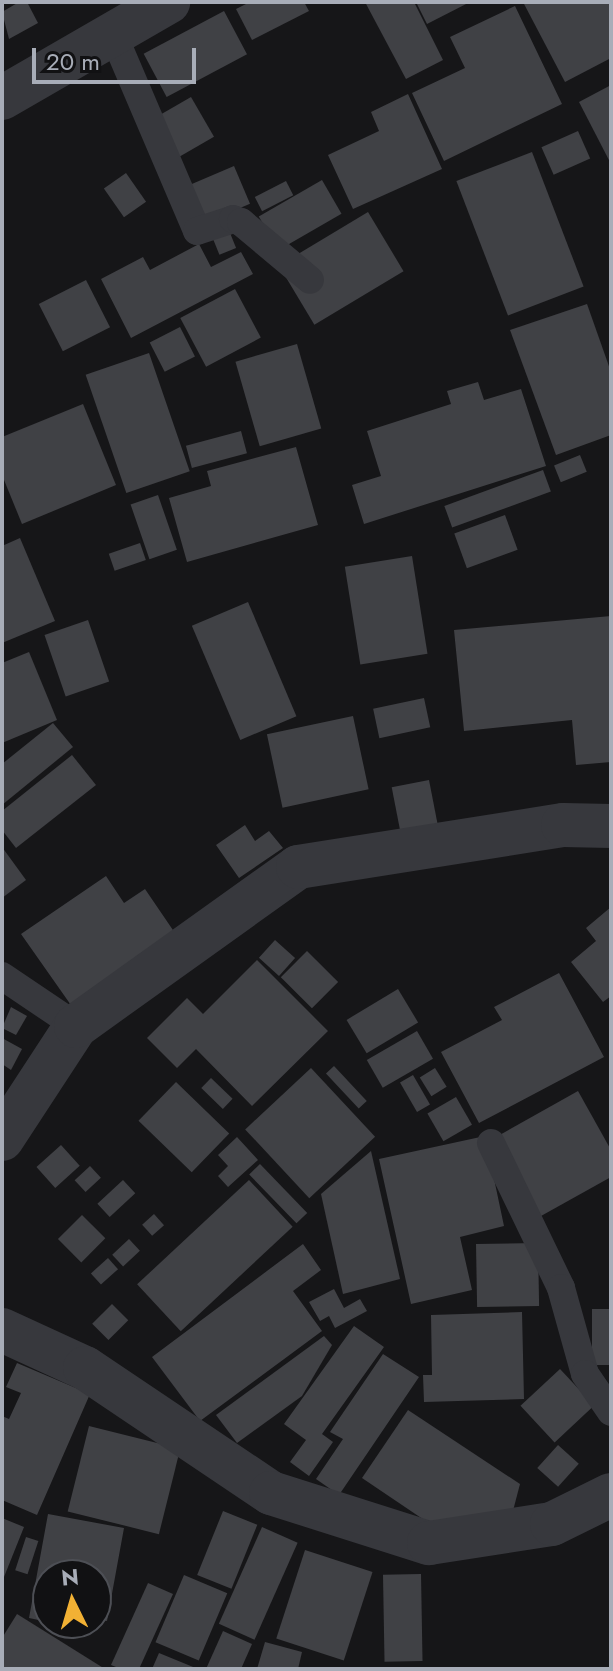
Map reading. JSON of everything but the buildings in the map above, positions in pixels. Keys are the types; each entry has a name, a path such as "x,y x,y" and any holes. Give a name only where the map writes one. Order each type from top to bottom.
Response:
{"street":[{"path":"2,98 168,2"},
{"path":"2,1139 76,1026 298,867 563,825 611,826"},
{"path":"2,1330 85,1368 271,1493 429,1543 552,1524 611,1495"}],"lane":[{"path":"113,34 197,231 233,219 241,222 310,280"},
{"path":"2,976 76,1026"},
{"path":"491,1143 561,1288 585,1374 611,1412"}]}
